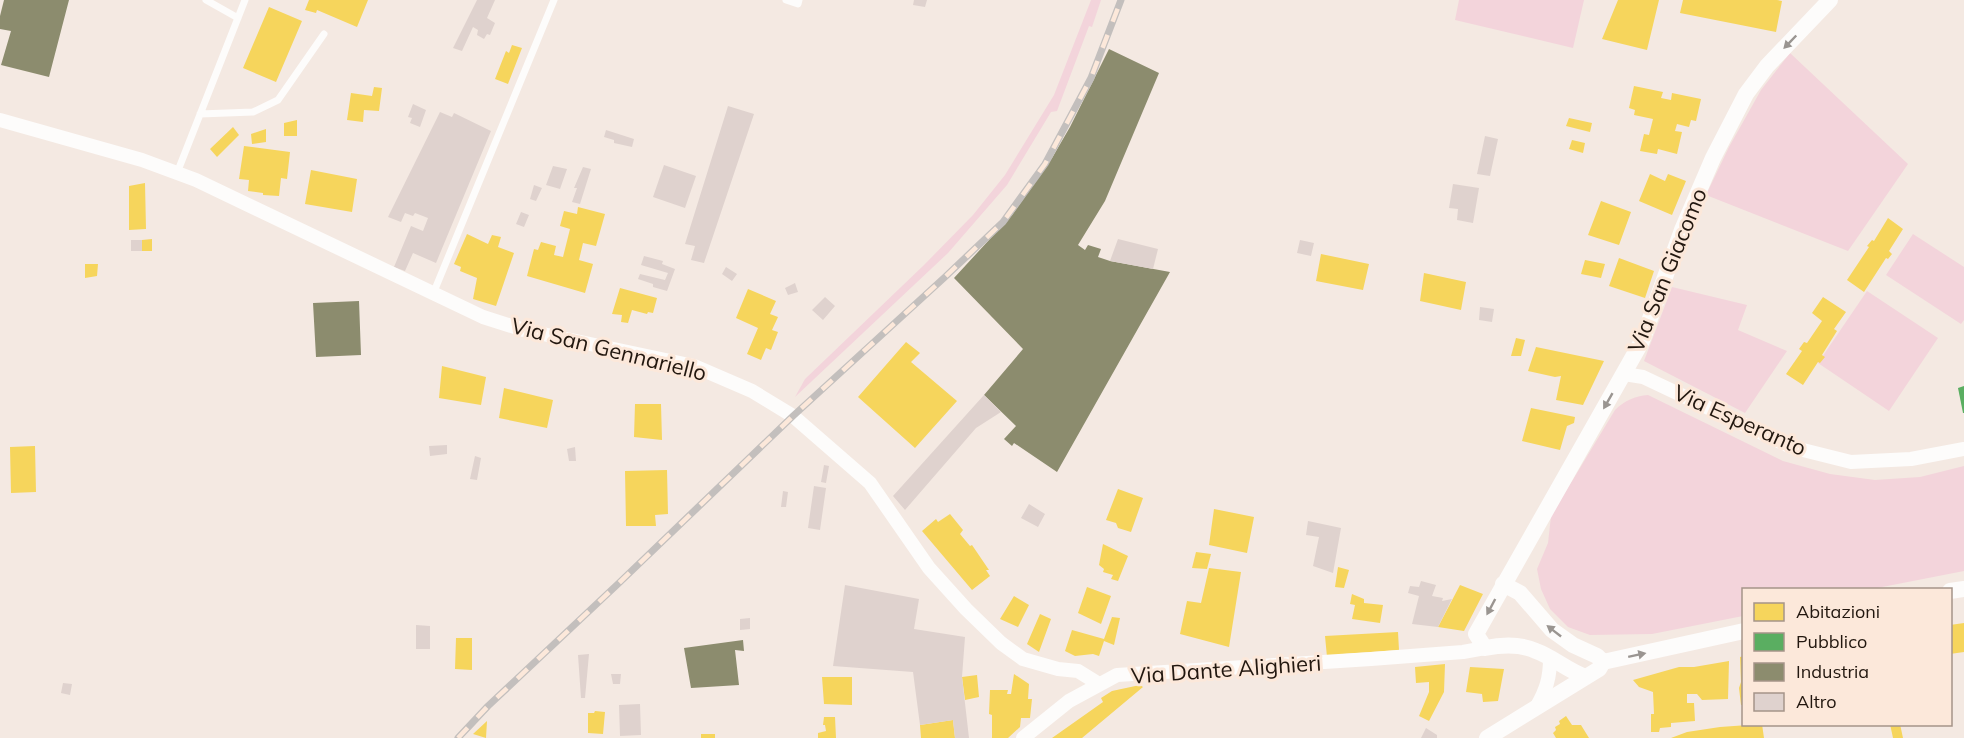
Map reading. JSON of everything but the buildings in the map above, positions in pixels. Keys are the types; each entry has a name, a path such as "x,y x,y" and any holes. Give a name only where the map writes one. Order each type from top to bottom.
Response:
{"street":[{"name":"Via San Giacomo","path":"1481,641 1503,584 1642,342 1682,230 1713,158 1746,94 1767,66 1830,0"},
{"name":"Via San Gennariello","path":"0,120 142,160 196,180 483,317 524,330 694,366 752,391 793,416 870,483 929,568 1001,643 1023,659 1058,669 1078,671 1099,684"},
{"name":"Via Esperanto","path":"1624,374 1643,377 1791,447 1851,462 1911,459 1964,449"},
{"path":"1503,584 1520,593 1552,630 1573,645 1597,656 1603,662"},
{"path":"1487,738 1599,669 1603,662 1742,631"},
{"name":"Via Dante Alighieri","path":"1023,738 1069,701 1117,675 1448,653 1481,641"},
{"path":"1481,641 1498,646 1526,648 1542,653 1586,677"},
{"path":"1537,706 1546,690 1550,659"}],"lane":[{"path":"206,0 238,18"},
{"path":"177,173 245,0"},
{"path":"434,294 554,0"},
{"path":"786,0 798,4 799,0"},
{"path":"200,114 254,112 278,100 324,34"}],"shaded area":[{"path":"1091,0 1101,0 1057,111 1051,112 1007,185 948,253 795,397 805,379 924,265 973,215 1005,175 1054,95"},
{"path":"1459,0 1584,0 1573,48 1455,20"},
{"path":"1790,53 1908,164 1848,251 1706,195 1729,147 1761,90"},
{"path":"1913,234 1964,267 1964,320 1961,324 1886,275"},
{"path":"1672,287 1747,305 1738,330 1787,351 1745,413 1644,361"},
{"path":"1867,291 1938,338 1889,411 1818,363"},
{"path":"1648,395 1783,461 1830,474 1875,480 1920,477 1964,466 1964,571 1877,588 1742,588 1742,616 1652,634 1590,635 1568,627 1550,609 1541,589 1537,569 1548,543 1551,516 1615,410 1639,396"}],"railway":[{"path":"458,738 488,706 793,416 1003,222 1045,164 1091,78 1121,0"}]}
